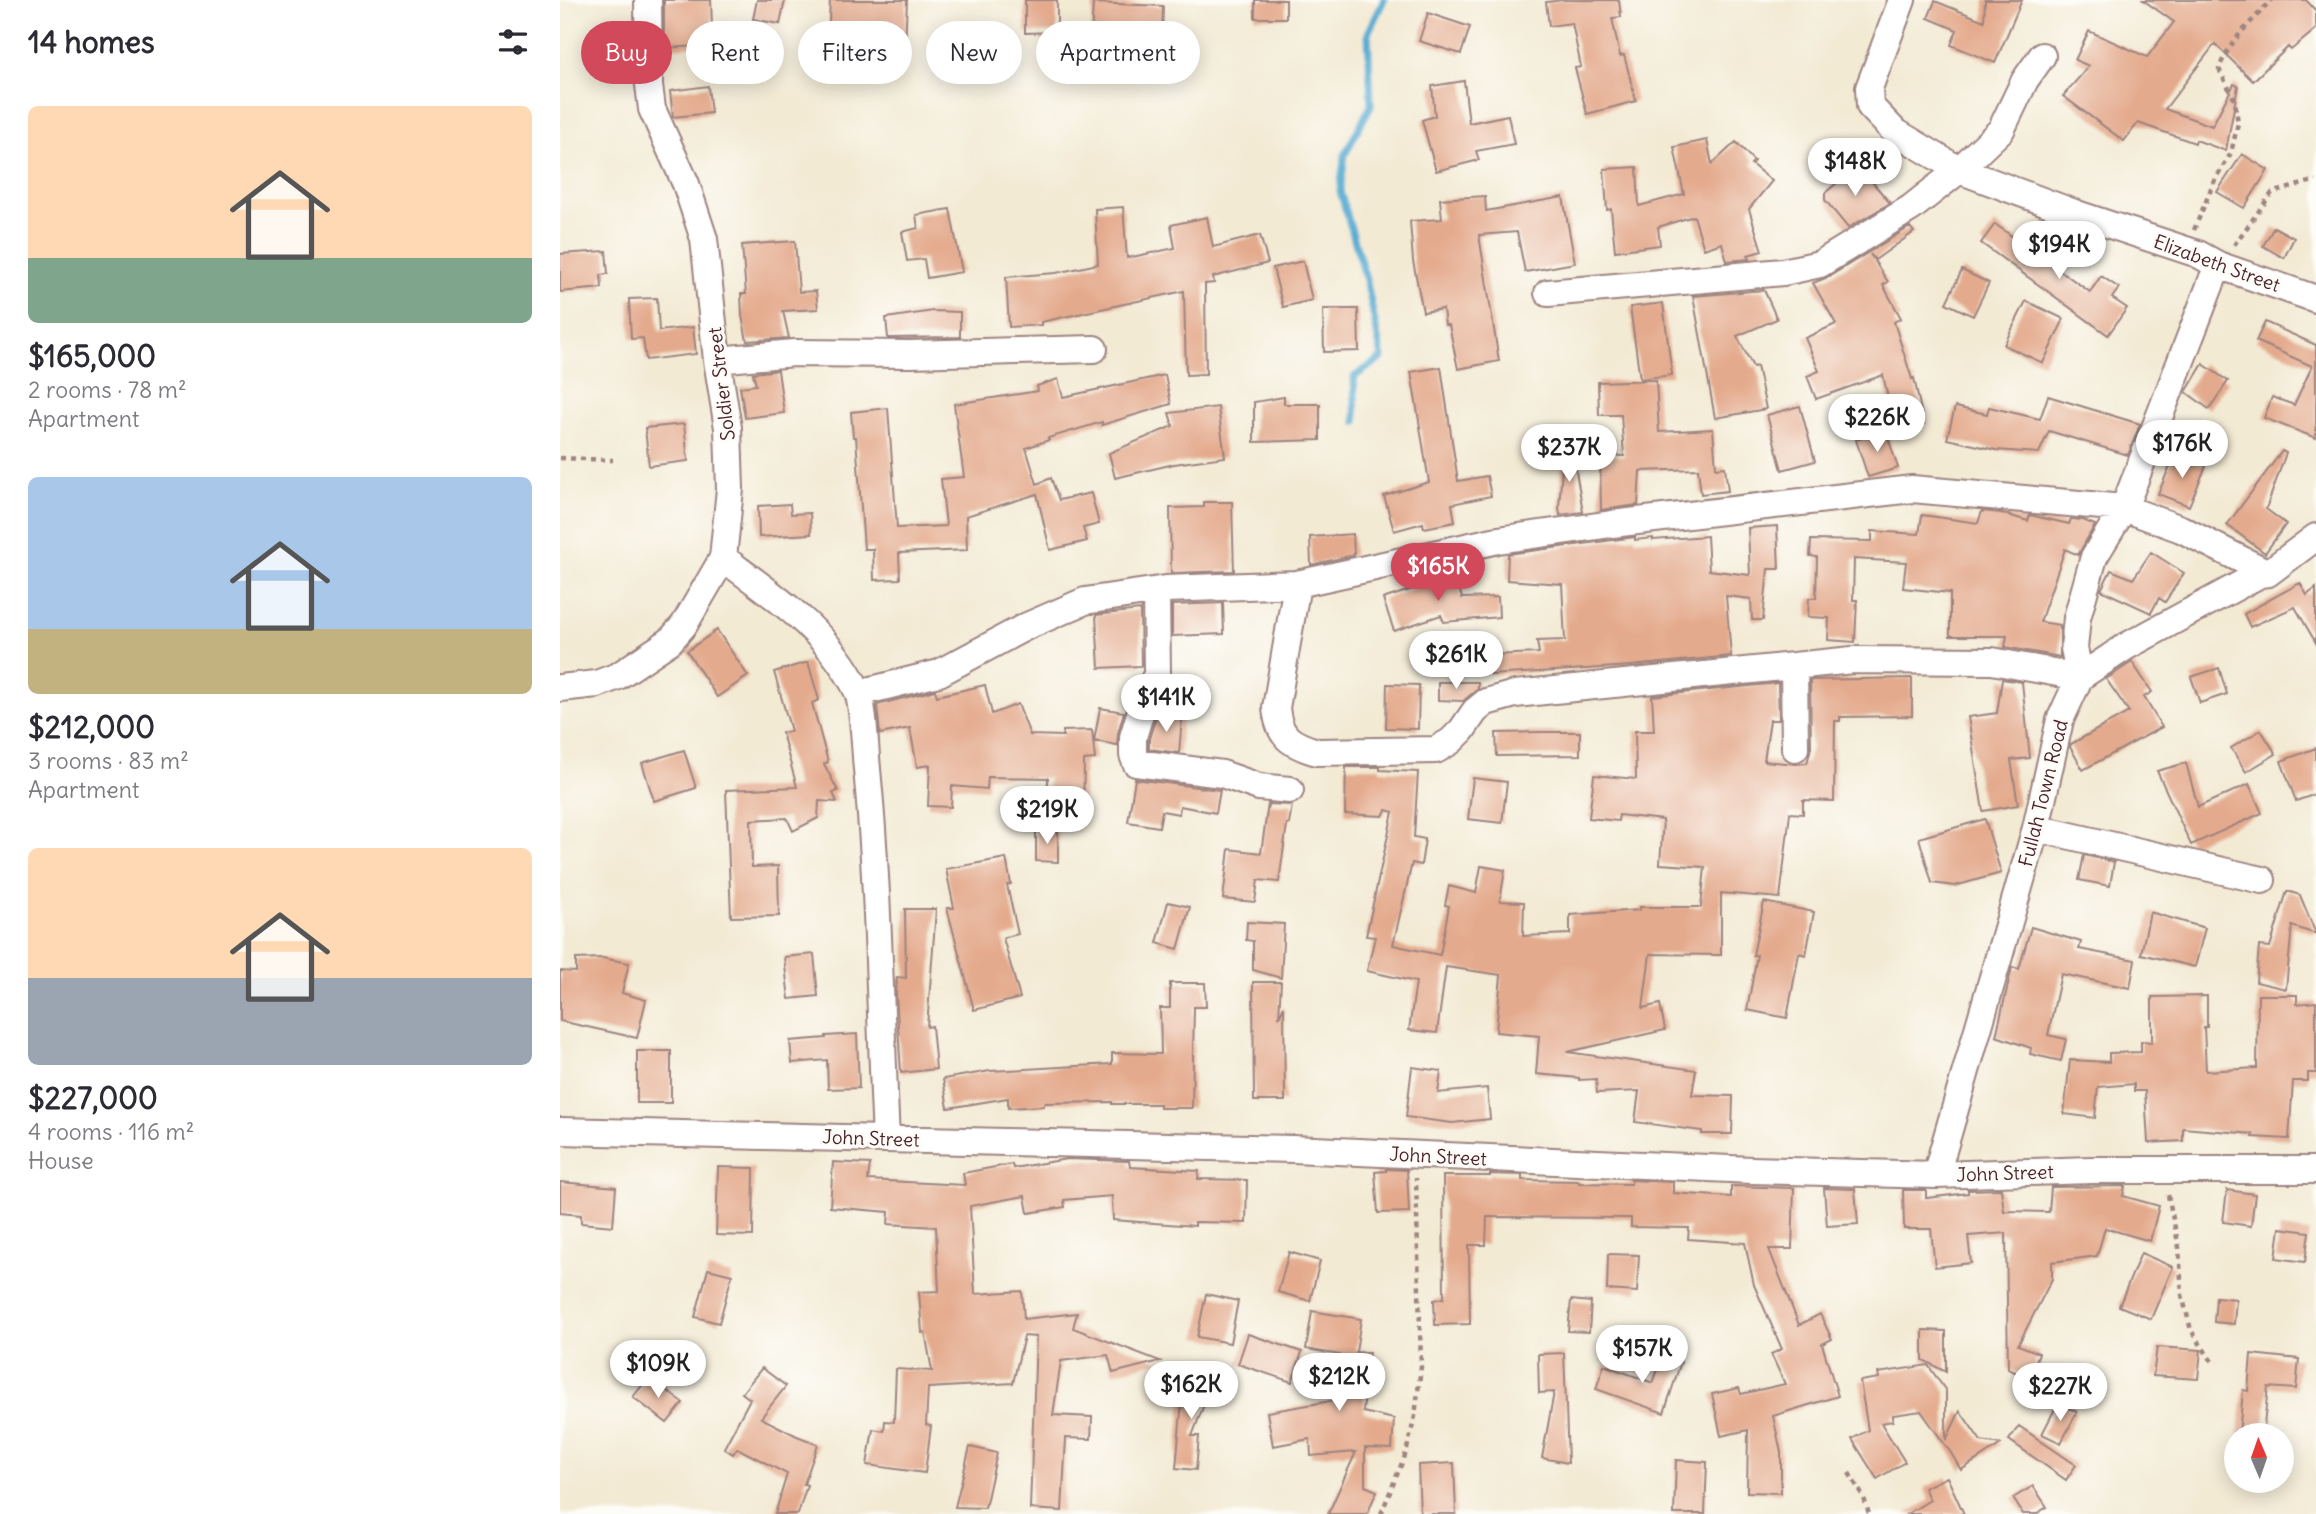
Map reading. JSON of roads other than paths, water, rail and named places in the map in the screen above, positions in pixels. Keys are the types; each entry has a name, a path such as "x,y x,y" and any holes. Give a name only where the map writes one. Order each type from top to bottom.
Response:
{"street":[{"name":"Soldier Street","path":"560,688 597,684 618,676 670,641 684,625 723,558 730,489 728,428 717,360 704,239 686,184 652,109 649,85 648,0"},
{"name":"Elizabeth Street","path":"1902,0 1869,88 1870,106 1894,131 1959,170 2316,299"},
{"path":"1548,293 1783,272 1820,264 1911,208 1959,170 2001,130 2025,79 2042,56"},
{"path":"2080,677 2074,648 2077,618 2094,557 2124,508 2218,265"},
{"path":"717,360 794,354 1094,349"},
{"path":"859,693 939,673 1026,627 1085,601 1156,591 1297,584 1498,540 1912,489 2124,508 2181,529 2268,573"},
{"path":"1297,584 1276,708 1282,733 1298,747 1317,752 1436,750 1462,730 1475,711 1486,702 1515,694 1853,660 1992,661 2080,677 2127,646 2260,574 2268,573 2316,537"},
{"path":"723,558 812,627 839,661 859,693 871,815 886,1139"},
{"path":"1156,591 1157,674 1143,704 1133,737 1136,763 1223,774 1259,787 1290,790"},
{"path":"1794,666 1795,748"},
{"name":"Fullah Town Road","path":"1936,1175 2035,828 2060,720 2080,677"},
{"path":"2035,828 2262,880"},
{"name":"John Street","path":"560,1131 1415,1154 1684,1167 1936,1175 2091,1170 2316,1170"}],"waterway":[{"path":"1356,422 1354,377 1382,358 1367,283 1340,191 1345,154 1371,105 1368,33 1384,0"}]}
